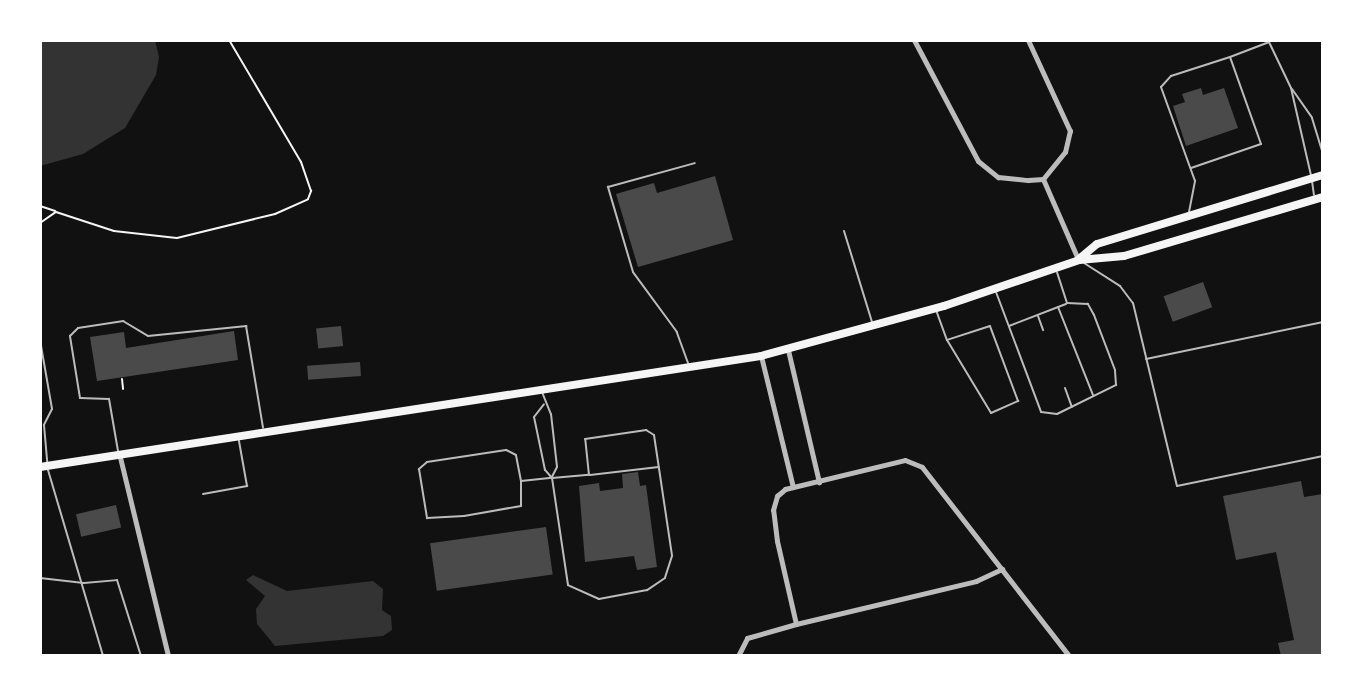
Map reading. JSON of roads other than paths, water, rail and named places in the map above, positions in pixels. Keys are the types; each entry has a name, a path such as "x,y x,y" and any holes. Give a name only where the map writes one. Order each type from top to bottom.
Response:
{"main road":[{"path":"1079,260 1097,244 1189,213 1323,175"},
{"path":"42,470 118,452 238,432 542,392 761,356 936,309 1079,260 1124,256 1318,198"}],"street":[{"path":"914,40 987,171 1010,180 1043,179 1065,152 1070,131 1028,40"},
{"path":"1043,179 1079,260"},
{"path":"788,350 819,482"},
{"path":"761,356 793,487"},
{"path":"118,452 168,656"},
{"path":"796,624 773,510 777,496 793,487 914,461 1069,656"},
{"path":"738,656 747,638 976,581 1002,569"}],"lane":[{"path":"1189,213 1196,189 1163,82 1269,41 1291,88 1312,118 1323,155"},
{"path":"1190,169 1261,144 1230,57"},
{"path":"1291,88 1318,198"},
{"path":"689,370 677,332 633,272 608,187 695,163"},
{"path":"844,231 873,326"},
{"path":"1079,260 1129,293 1177,486 1323,456"},
{"path":"1056,268 1067,303"},
{"path":"995,289 1008,327 1041,412 1072,408 1116,385 1115,370 1088,304 1067,303 1008,327"},
{"path":"1058,307 1094,397"},
{"path":"936,309 947,340 991,413 1018,401 990,326 947,340"},
{"path":"1037,315 1043,330"},
{"path":"118,452 109,399 80,398 70,336 78,328 123,321 148,336 246,326 263,429"},
{"path":"1145,359 1323,322"},
{"path":"40,340 52,409 42,426 42,470 62,507 103,656"},
{"path":"1065,388 1072,408"},
{"path":"542,392 544,404 551,414 556,453 552,478 568,585 599,599 647,590 671,568 657,442 646,430 585,439 589,475"},
{"path":"544,404 534,417 545,470 552,478"},
{"path":"203,494 247,486 238,432"},
{"path":"506,450 516,455 521,481 521,506 432,520 423,513 419,469 427,462 506,450"},
{"path":"521,481 661,467"},
{"path":"40,578 84,583 111,579 120,583 141,656"}]}
